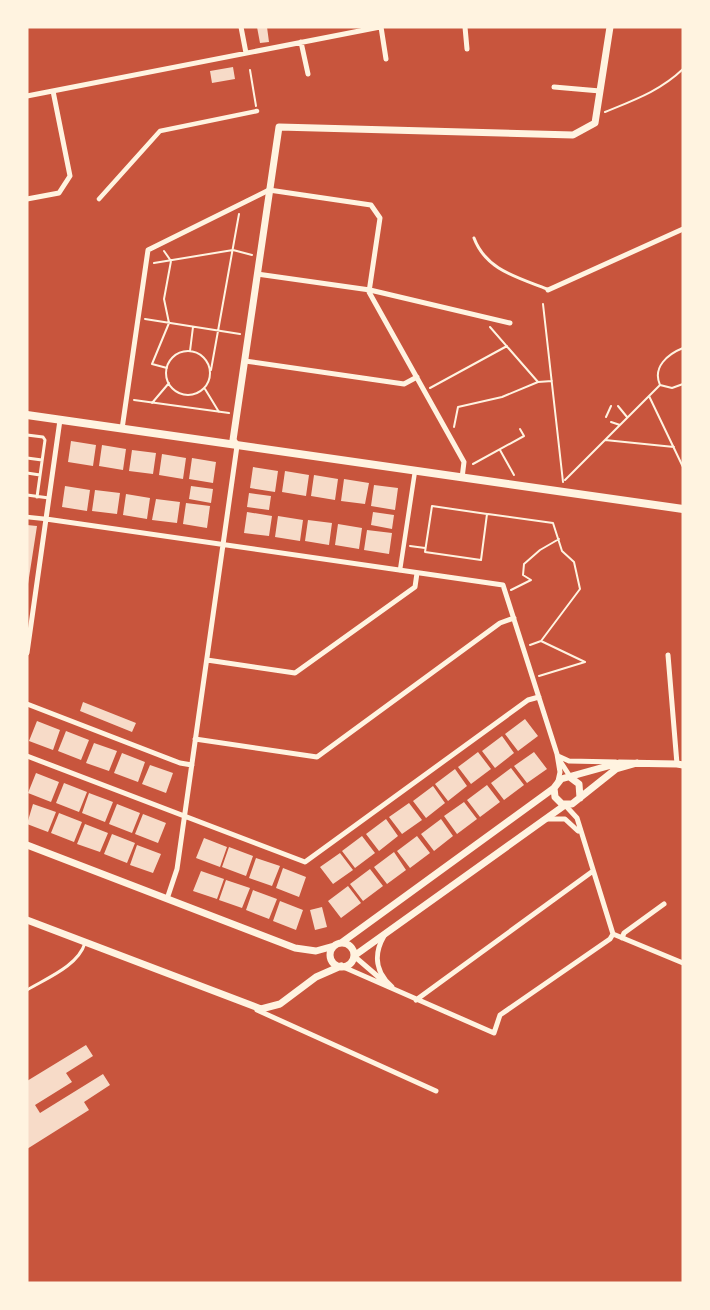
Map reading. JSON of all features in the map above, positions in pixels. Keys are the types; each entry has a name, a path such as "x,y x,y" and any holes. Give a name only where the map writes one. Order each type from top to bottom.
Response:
{"main road":[{"path":"27,416 683,509"}],"street":[{"path":"241,27 246,53"},
{"path":"27,96 380,27 386,59"},
{"path":"465,27 467,49"},
{"path":"166,899 176,873 192,765 237,446 233,440 279,127 573,135 595,123 610,27"},
{"path":"301,42 308,74"},
{"path":"554,87 600,90"},
{"path":"27,200 59,193 70,176 53,91"},
{"path":"99,199 160,131 257,111"},
{"path":"122,429 148,250 269,190 371,205 380,218 370,290 465,462 462,478"},
{"path":"548,290 683,229"},
{"path":"257,273 370,290 510,323"},
{"path":"245,361 404,384 417,377"},
{"path":"27,651 60,420"},
{"path":"400,570 416,471"},
{"path":"27,517 503,585 557,754 560,772 556,784 557,800 577,818"},
{"path":"207,660 295,673 415,586 417,573"},
{"path":"195,739 317,757 500,623 514,618"},
{"path":"613,933 610,939 500,1015 494,1033 335,964 330,957 337,945 556,784 609,766 628,763 680,765 668,655"},
{"path":"27,756 305,862 528,700 538,697"},
{"path":"27,704 180,763 192,765"},
{"path":"557,754 569,761 609,766 638,763"},
{"path":"557,754 572,778 579,784 580,798 577,818 613,933 683,963"},
{"path":"246,1005 261,1009 274,1007 316,977 349,964 354,956 540,820 565,805 575,803 609,766"},
{"path":"540,820 556,818 568,821 577,828 584,841"},
{"path":"27,845 295,948 316,951 337,945 350,946 354,956 398,992"},
{"path":"416,1000 593,870"},
{"path":"622,938 624,933 663,904"},
{"path":"27,920 246,1005 436,1091"},
{"path":"387,932 379,946 377,961 384,979 398,992"}],"lane":[{"path":"474,238 484,258 492,266 548,290"},
{"path":"27,435 42,437 45,440 37,497"},
{"path":"27,458 42,460"},
{"path":"27,473 40,475"},
{"path":"27,495 49,498"},
{"path":"27,990 74,960 82,952 85,943"}],"path":[{"path":"602,113 668,84 683,69"},
{"path":"250,70 257,111"},
{"path":"210,370 201,355 190,351 173,357 167,368 169,383 180,393 191,395 204,388 210,378 239,212"},
{"path":"164,249 171,261 164,299 169,323 152,364 167,368"},
{"path":"153,264 233,250 254,256"},
{"path":"543,304 563,482 660,385"},
{"path":"145,319 243,334"},
{"path":"487,324 538,382"},
{"path":"190,351 193,327"},
{"path":"430,388 507,346"},
{"path":"660,385 657,374 660,365 667,357 683,348"},
{"path":"454,430 458,407 502,397 538,382 552,381"},
{"path":"152,403 169,383"},
{"path":"660,385 672,388 683,384"},
{"path":"204,388 219,412"},
{"path":"649,396 683,467"},
{"path":"133,400 232,414"},
{"path":"606,417 610,406"},
{"path":"618,406 627,417"},
{"path":"611,422 620,425"},
{"path":"473,464 524,436 520,429"},
{"path":"605,440 674,447"},
{"path":"500,450 513,475"},
{"path":"487,514 481,560 426,552 432,506 553,523 562,551 574,562 580,589 541,641 529,645"},
{"path":"511,590 531,580 523,575 524,564 540,550 559,539"},
{"path":"404,545 426,548"},
{"path":"538,676 585,662 541,641"}],"building":[{"path":"257,27 267,27 269,42 260,43"},
{"path":"233,67 235,79 212,83 210,71"},
{"path":"71,441 96,445 93,466 68,462"},
{"path":"102,445 126,449 123,470 99,466"},
{"path":"132,450 156,453 153,474 129,471"},
{"path":"162,454 186,458 183,479 159,475"},
{"path":"192,458 216,462 213,483 189,479"},
{"path":"253,467 278,471 275,492 250,488"},
{"path":"285,471 309,475 306,496 282,492"},
{"path":"314,475 338,479 335,500 311,496"},
{"path":"344,479 369,483 365,504 341,501"},
{"path":"374,485 398,488 395,510 371,506"},
{"path":"65,486 90,490 87,511 62,507"},
{"path":"191,486 213,489 211,503 189,499"},
{"path":"95,490 120,493 117,514 92,511"},
{"path":"249,493 271,496 269,510 247,507"},
{"path":"126,494 150,498 147,519 123,515"},
{"path":"156,499 180,502 177,523 152,520"},
{"path":"186,503 210,506 207,528 183,524"},
{"path":"247,512 272,516 269,536 244,533"},
{"path":"373,512 394,515 392,529 371,525"},
{"path":"278,516 303,520 300,541 275,537"},
{"path":"308,520 332,523 329,545 305,541"},
{"path":"338,524 362,528 359,549 335,545"},
{"path":"27,525 37,526 28,584 27,584"},
{"path":"367,530 392,533 389,554 364,550"},
{"path":"83,702 136,723 132,732 80,711"},
{"path":"525,719 538,736 518,751 505,734"},
{"path":"37,721 60,730 53,750 29,741"},
{"path":"66,731 89,740 81,760 58,751"},
{"path":"502,736 514,753 495,768 482,751"},
{"path":"94,743 117,751 109,771 86,763"},
{"path":"478,752 491,769 471,784 458,767"},
{"path":"534,752 547,769 527,783 514,766"},
{"path":"122,753 145,762 138,782 114,773"},
{"path":"150,765 173,773 166,793 142,784"},
{"path":"511,768 524,785 504,800 491,783"},
{"path":"455,769 467,786 448,801 435,784"},
{"path":"36,773 59,782 51,802 28,793"},
{"path":"64,783 87,792 79,812 56,803"},
{"path":"487,785 500,802 480,817 467,800"},
{"path":"433,786 445,803 426,818 413,801"},
{"path":"89,793 113,802 105,822 82,813"},
{"path":"464,802 477,819 457,834 444,816"},
{"path":"409,803 422,820 402,834 389,817"},
{"path":"33,804 56,812 48,832 27,824"},
{"path":"117,804 140,813 132,833 109,824"},
{"path":"59,813 82,822 74,842 51,833"},
{"path":"143,814 166,823 158,843 135,834"},
{"path":"386,819 398,836 379,851 366,834"},
{"path":"441,819 453,836 434,851 421,834"},
{"path":"85,824 108,833 100,852 77,844"},
{"path":"112,834 135,843 127,863 104,854"},
{"path":"362,836 375,853 355,868 342,851"},
{"path":"417,836 430,853 410,868 397,851"},
{"path":"204,838 227,847 220,867 196,858"},
{"path":"137,845 161,854 153,873 130,865"},
{"path":"229,847 253,856 246,876 222,867"},
{"path":"394,852 406,870 387,884 374,867"},
{"path":"340,853 353,870 333,884 320,867"},
{"path":"256,858 280,866 272,886 249,878"},
{"path":"283,868 306,877 299,897 276,888"},
{"path":"370,869 383,886 363,901 350,884"},
{"path":"201,871 224,879 217,899 193,891"},
{"path":"226,880 250,888 242,908 219,900"},
{"path":"348,886 361,903 341,918 328,901"},
{"path":"253,890 277,899 269,919 246,910"},
{"path":"280,901 303,910 296,930 273,921"},
{"path":"322,907 327,927 315,930 310,910"},
{"path":"86,1045 93,1056 66,1073 72,1082 35,1105 40,1113 103,1074 110,1085 84,1102 89,1110 27,1149 27,1081"}]}
